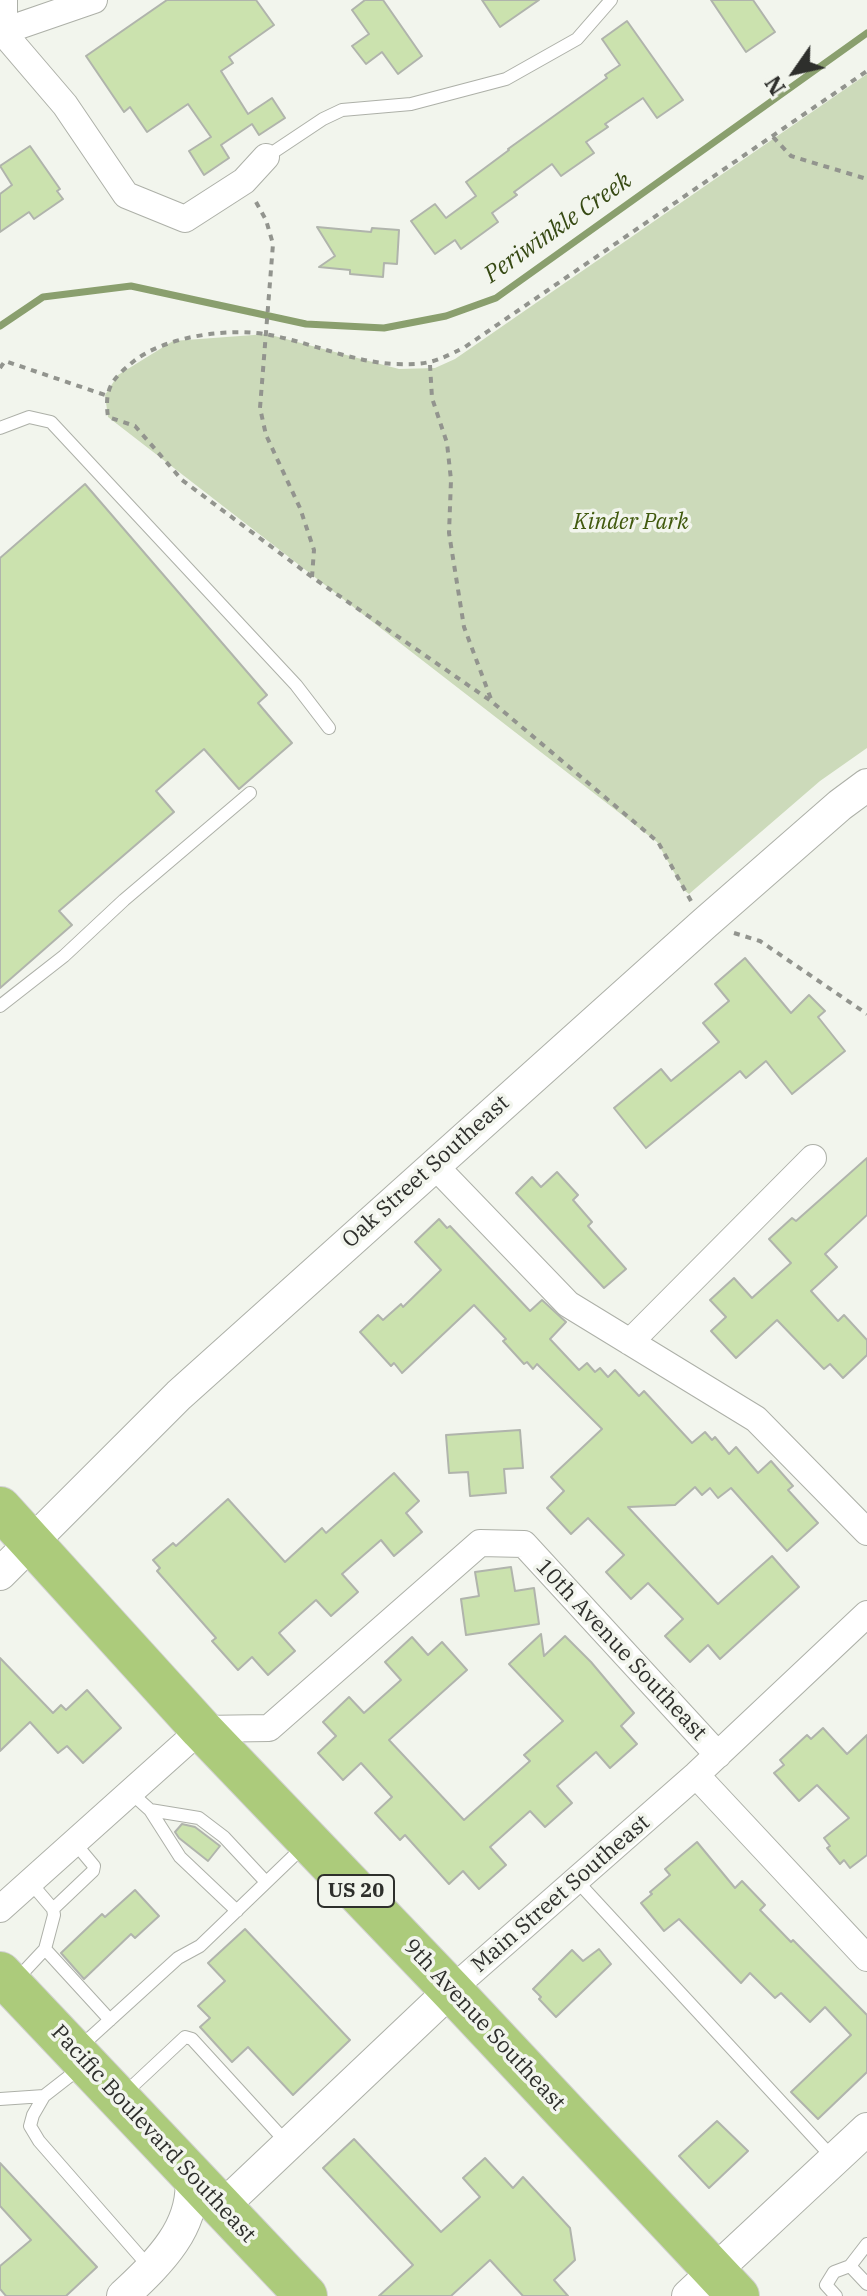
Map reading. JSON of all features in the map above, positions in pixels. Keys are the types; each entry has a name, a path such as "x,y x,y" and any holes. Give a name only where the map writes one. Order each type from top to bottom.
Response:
{"highway":[{"name":"9th Avenue Southeast","path":"0,1508 201,1729 451,1990 714,2288"},
{"name":"Pacific Boulevard Southeast","path":"6,1979 306,2296"}],"street":[{"path":"4,0 2,30 65,105 126,195 185,219 244,181 266,157"},
{"path":"2,30 94,0"},
{"name":"Oak Street Southeast","path":"0,1574 179,1395 705,923 867,785"},
{"path":"630,1342 813,1158"},
{"path":"436,1167 568,1304 756,1419 867,1532"},
{"name":"10th Avenue Southeast","path":"201,1729 269,1728 480,1543 524,1544 718,1755"},
{"name":"Main Street Southeast","path":"222,2207 451,1990 696,1775 867,1614"},
{"path":"0,1909 201,1729"},
{"name":"10th Avenue Southeast","path":"696,1775 867,1958"},
{"path":"714,2288 867,2129"},
{"path":"123,2296 151,2270 185,2221 193,2192 191,2175"}],"lane":[{"path":"266,157 342,110 411,104 506,79 577,39 611,0"},
{"path":"0,428 29,417 51,422 296,685 329,728"},
{"path":"0,1006 64,956 124,900 250,793"},
{"path":"130,1792 150,1810 180,1857 237,1911"},
{"path":"150,1810 199,1818 224,1837 266,1882"},
{"path":"151,2270 39,2141 30,2126 33,2115 44,2096 110,2020 178,1958 200,1946 309,1841"},
{"path":"6,1979 45,1949 53,1909 93,1871 94,1866 74,1842"},
{"path":"576,1880 834,2160"},
{"path":"30,1882 53,1909"},
{"path":"45,1949 110,2020"},
{"path":"119,2099 185,2037 192,2039 288,2144"},
{"path":"0,2099 44,2096"},
{"path":"836,2296 826,2285 834,2272 850,2266 867,2244"},
{"path":"850,2266 867,2284"}],"path":[{"path":"867,71 465,347 430,364 392,364 355,358 267,334 208,334 173,341 140,357 118,375 105,395 108,417 135,426 182,480 312,577 491,701 658,842 705,923 760,941 867,1014"},
{"path":"773,137 791,156 867,179"},
{"path":"244,181 266,220 273,244 260,408 266,435 300,508 314,550 312,577"},
{"path":"0,368 5,361 105,395"},
{"path":"430,364 432,398 447,443 451,480 449,533 464,627 491,701"}],"green space":[{"name":"Kinder Park","path":"867,74 867,748 820,781 689,894 657,842 108,417 105,395 118,375 173,341 267,334 399,369 435,368 455,359"}],"building":[{"path":"167,0 256,0 274,25 229,57 233,63 221,71 248,114 272,98 285,118 259,135 252,124 221,145 229,158 204,175 189,151 211,137 188,104 147,132 130,107 124,112 86,56"},
{"path":"365,0 383,0 422,56 398,74 382,52 366,64 352,46 369,34 352,10"},
{"path":"482,0 539,0 500,27"},
{"path":"711,0 753,0 775,32 746,52"},
{"path":"627,21 683,100 657,118 643,98 605,124 608,127 586,142 594,153 561,176 552,164 492,213 498,222 461,249 455,240 435,254 411,221 435,204 446,218 476,196 466,182 607,78 605,75 620,65 602,39"},
{"path":"30,146 60,189 57,191 63,199 34,219 29,212 0,232 0,194 12,185 0,166"},
{"path":"317,227 371,232 372,228 399,230 397,264 384,263 383,277 319,267 335,256"},
{"path":"85,484 267,695 258,703 292,743 239,789 204,749 156,791 174,812 59,911 72,925 0,988 0,558"},
{"path":"745,958 791,1013 809,995 825,1011 818,1017 845,1051 792,1094 766,1061 746,1078 740,1071 646,1148 614,1108 661,1069 671,1081 719,1042 703,1023 729,1001 715,984"},
{"path":"867,1158 867,1215 825,1254 837,1267 811,1291 838,1321 844,1315 867,1340 867,1355 843,1378 830,1364 824,1369 777,1320 736,1358 711,1331 726,1317 710,1300 734,1278 752,1298 791,1263 769,1239 792,1218 796,1221"},
{"path":"557,1172 578,1195 573,1200 592,1222 588,1226 626,1269 604,1288 516,1193 532,1177 541,1187"},
{"path":"439,1219 447,1228 450,1226 530,1311 542,1300 566,1322 550,1339 579,1370 587,1363 595,1372 600,1368 608,1377 615,1370 639,1396 644,1391 692,1443 705,1432 712,1440 715,1437 729,1454 736,1447 758,1473 771,1461 793,1486 788,1490 818,1523 787,1551 731,1488 718,1498 710,1488 702,1495 695,1487 675,1505 628,1507 718,1604 772,1556 799,1587 720,1659 708,1645 690,1662 665,1636 683,1619 648,1583 631,1599 606,1572 624,1555 588,1518 571,1534 547,1508 564,1491 551,1477 602,1429 537,1364 533,1369 527,1362 524,1364 503,1341 506,1339 474,1305 402,1373 394,1363 391,1366 360,1332 378,1315 383,1320 401,1304 403,1307 441,1270 415,1242"},
{"path":"520,1430 523,1468 504,1469 506,1493 470,1496 468,1472 449,1473 446,1435"},
{"path":"394,1473 419,1501 406,1513 422,1532 394,1556 381,1540 342,1574 358,1592 331,1616 316,1600 279,1633 295,1651 268,1675 252,1657 238,1670 212,1641 216,1638 157,1571 160,1568 153,1560 173,1543 176,1546 228,1499 285,1562 322,1528 326,1533"},
{"path":"511,1567 515,1591 534,1588 539,1624 466,1635 461,1599 479,1596 475,1572"},
{"path":"541,1634 544,1656 565,1636 591,1662 634,1713 621,1726 637,1744 610,1768 596,1752 557,1786 572,1803 545,1827 530,1811 490,1847 506,1865 479,1889 463,1871 449,1884 405,1835 400,1840 375,1813 392,1797 361,1763 343,1780 318,1753 336,1736 323,1722 349,1697 364,1713 401,1680 385,1662 412,1637 428,1655 442,1642 467,1670 389,1740 464,1820 530,1761 524,1755 563,1721 509,1664"},
{"path":"0,1658 53,1713 61,1705 66,1710 87,1690 121,1728 83,1763 67,1746 58,1753 30,1722 0,1751"},
{"path":"823,1728 847,1754 867,1735 867,1855 850,1868 844,1860 840,1864 827,1848 830,1846 824,1838 849,1818 817,1785 799,1801 774,1773 784,1765 780,1760 807,1735 811,1739"},
{"path":"182,1824 195,1827 220,1846 208,1861 179,1838 175,1832"},
{"path":"697,1842 735,1888 742,1881 765,1905 760,1910 867,2015 867,2072 818,2119 791,2092 851,2035 825,2007 810,2022 781,1993 775,1998 750,1973 741,1983 679,1919 664,1931 641,1903 670,1875 665,1869"},
{"path":"135,1890 159,1916 135,1938 131,1934 84,1979 61,1953 102,1914 105,1917"},
{"path":"245,1929 350,2040 293,2095 248,2047 232,2062 200,2027 210,2018 198,2006 225,1981 208,1963"},
{"path":"599,1949 611,1964 556,2017 533,1989 572,1950 583,1961"},
{"path":"717,2121 748,2151 709,2188 679,2156"},
{"path":"354,2139 441,2232 480,2197 463,2178 485,2158 513,2188 523,2177 570,2228 575,2260 554,2280 568,2296 523,2296 490,2260 451,2296 379,2296 413,2265 323,2168"},
{"path":"0,2163 97,2267 66,2296 6,2296 0,2289 0,2266 31,2240 0,2206"}],"waterway":[{"name":"Periwinkle Creek","path":"0,326 43,297 131,286 306,324 384,328 446,316 496,298 867,33"}]}
